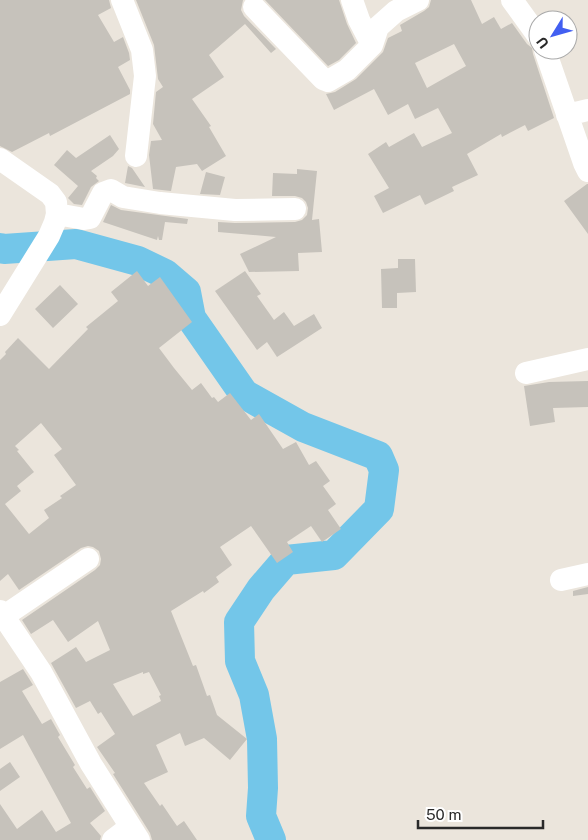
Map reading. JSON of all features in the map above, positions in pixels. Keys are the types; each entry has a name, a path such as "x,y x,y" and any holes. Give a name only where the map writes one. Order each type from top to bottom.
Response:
{"street":[{"path":"122,0 142,50 145,76 136,156"},
{"path":"352,0 359,20 372,45"},
{"path":"254,7 323,79 328,80 346,70 372,45 378,27 396,11 418,0"},
{"path":"512,0 528,22"},
{"path":"548,60 566,115 587,165"},
{"path":"566,115 588,110"},
{"path":"0,159 50,194 56,202 57,214 49,236 0,315"},
{"path":"57,214 84,219 90,218 103,193 111,190 123,197 160,203 235,210 295,209"},
{"path":"526,373 588,359"},
{"path":"88,558 3,620 41,672 91,764 127,836"},
{"path":"561,580 588,574"}],"building":[{"path":"0,0 109,0 111,8 98,15 114,42 123,37 130,60 118,67 130,90 130,94 50,136 49,133 12,152 0,146"},
{"path":"136,0 243,0 241,10 244,16 276,49 271,53 245,24 209,55 224,77 192,99 211,126 209,127 226,156 202,171 197,164 176,167 171,191 153,189 149,155 151,141 162,140 153,124 156,92 163,87 158,79 154,45"},
{"path":"265,0 339,0 356,43 339,60 328,66"},
{"path":"431,0 471,0 482,24 494,17 501,29 512,23 528,45 528,60 535,60 554,118 528,131 525,125 502,137 501,134 467,154 478,175 452,187 454,191 425,205 420,195 383,213 374,196 389,188 368,154 386,142 389,147 414,133 422,147 452,133 438,108 415,119 408,104 388,115 374,89 334,110 326,94 335,92 356,79 383,52 388,38 402,31 400,25 429,7","holes":["454,44 466,66 427,88 415,63"]},
{"path":"110,135 119,149 113,156 91,171 97,176 96,178 99,181 91,187 82,205 74,204 68,198 78,186 54,165 67,150 76,158"},
{"path":"128,166 132,168 145,187 125,183"},
{"path":"297,169 317,171 312,220 319,219 322,252 298,253 299,271 249,272 240,254 276,237 218,232 218,222 295,222 302,220 307,215 308,208 302,198 295,196 272,196 273,173 297,174"},
{"path":"206,172 225,177 220,195 200,194"},
{"path":"588,184 588,234 564,201"},
{"path":"111,205 121,210 188,219 187,224 165,222 162,240 159,240 158,236 157,240 103,222"},
{"path":"398,259 415,259 416,292 397,293 397,308 382,308 381,269 398,268"},
{"path":"137,271 148,286 160,277 192,322 159,348 192,390 201,383 212,398 214,397 218,402 230,393 251,420 259,414 283,449 296,442 309,465 316,461 330,481 323,486 336,504 328,510 341,529 322,542 311,526 287,542 293,552 277,563 251,526 220,547 232,565 216,577 219,582 204,593 203,591 171,611 193,666 196,665 207,696 210,695 217,715 247,739 230,760 204,738 185,746 180,733 156,745 168,772 144,783 177,826 184,821 197,840 152,840 150,833 113,774 115,773 97,747 115,734 101,712 98,714 90,701 76,708 51,663 76,647 86,662 110,650 98,621 68,642 53,620 31,634 22,620 95,570 100,565 99,551 88,546 81,548 19,590 8,574 0,581 0,360 18,338 49,369 88,329 86,327 118,301 111,292","holes":["41,423 62,449 54,455 76,485 60,496 62,498 44,510 49,518 29,534 5,504 21,491 17,486 34,472 15,446","143,672 143,674 149,672 161,695 159,696 161,701 133,716 113,684"]},
{"path":"245,271 261,294 257,296 274,320 284,312 294,326 314,314 322,328 277,357 267,342 257,350 215,291"},
{"path":"60,285 78,304 53,328 35,309"},
{"path":"588,381 588,407 553,408 555,422 530,426 524,386 549,382"},
{"path":"588,587 588,594 573,596 573,591"},
{"path":"23,669 33,685 22,691 42,724 51,719 60,735 58,737 75,765 73,767 87,789 90,787 105,811 90,823 101,836 100,840 0,840 0,804 17,829 42,810 56,832 71,823 23,735 0,749 0,682"},
{"path":"10,762 20,777 0,791 0,769"}],"waterway":[{"path":"0,248 76,244 138,261 165,274 186,292 191,318 244,394 303,427 378,456 384,470 379,509 334,555 286,560 261,589 239,622 240,661 254,695 262,739 263,788 261,816 271,840"}]}
